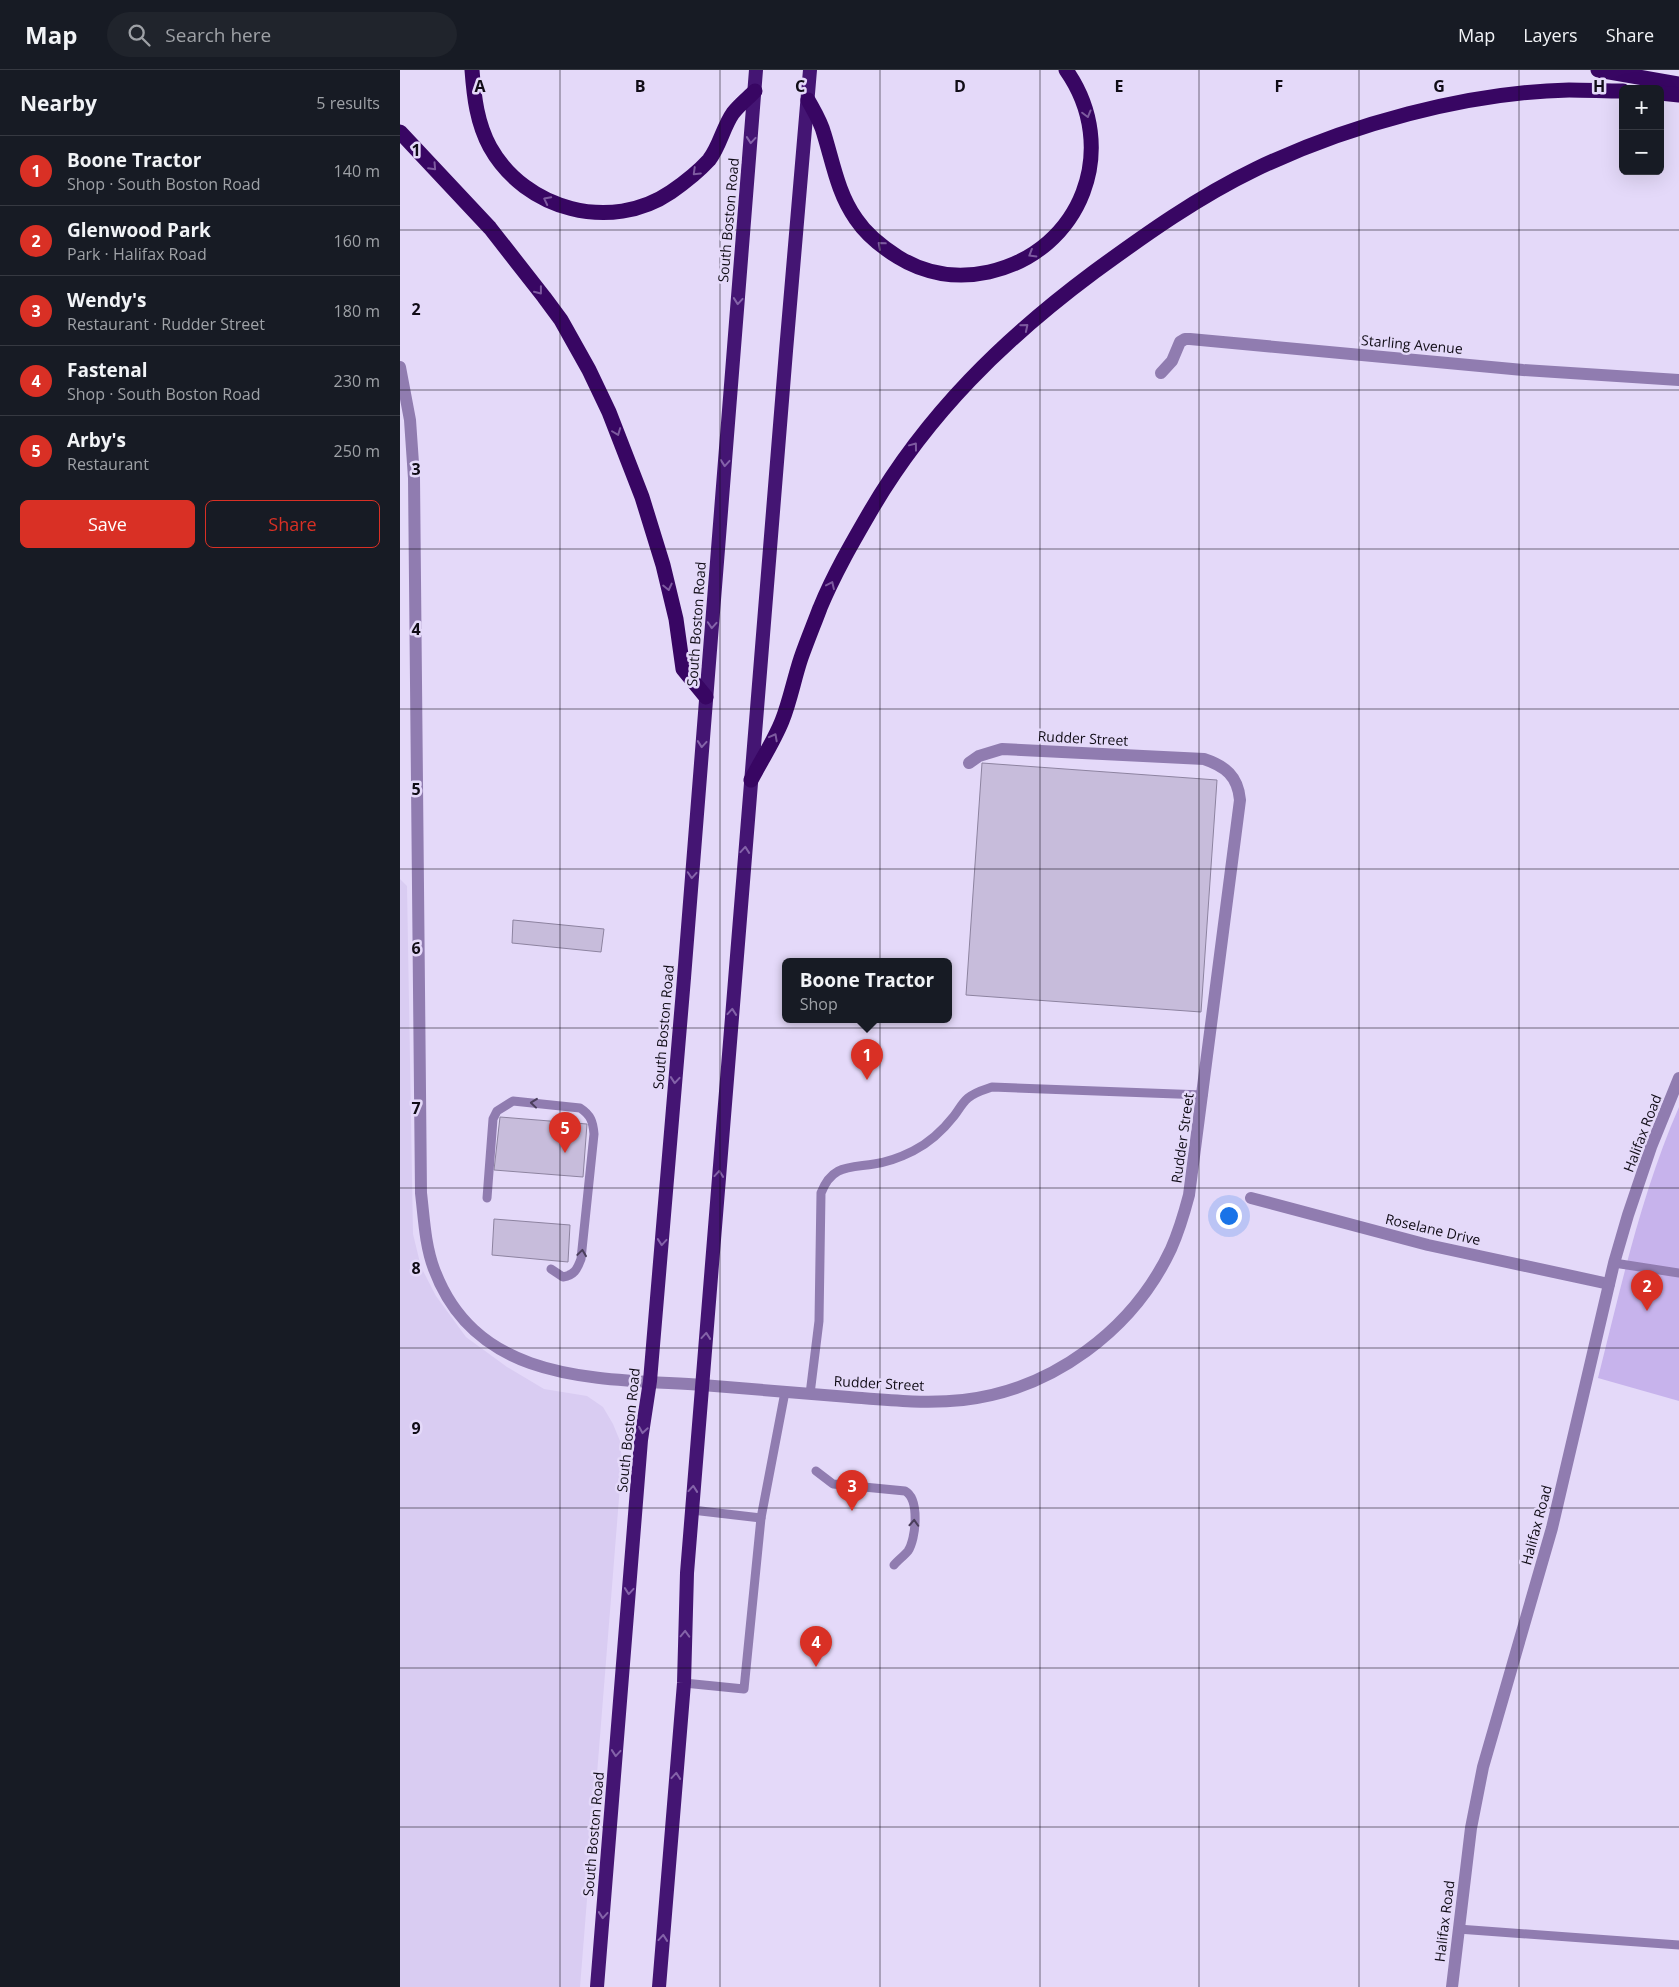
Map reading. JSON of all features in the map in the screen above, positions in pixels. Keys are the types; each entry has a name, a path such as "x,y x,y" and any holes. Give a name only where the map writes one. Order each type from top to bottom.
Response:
{"highway":[{"path":"472,70 474,99 480,124 490,147 504,167 521,184 542,198 559,206 583,212 607,213 628,210 647,205 670,193 708,160 720,142 732,114 754,91"},
{"name":"South Boston Road","path":"597,1987 641,1440 650,1381 756,70"},
{"path":"659,1987 684,1683 687,1573 810,70"},
{"path":"808,100 824,132 836,177 845,199 856,219 869,235 888,252 928,271 951,275 974,275 1001,269 1019,262 1040,250 1055,237 1071,217 1083,194 1089,175 1092,150 1090,126 1084,102 1066,70"},
{"path":"1598,70 1679,84"},
{"path":"751,780 781,722 802,656 822,605 841,563 872,509 934,420 970,379 1008,341 1062,296 1142,237 1200,200 1255,170 1304,148 1355,129 1448,106 1508,95 1567,90 1619,91"},
{"path":"1664,93 1679,95"},
{"path":"400,132 490,228 544,297 560,320 589,370 609,412 642,497 658,548 676,619 683,669 706,697"}],"street":[{"name":"Starling Avenue","path":"1161,373 1172,361 1180,342 1190,339 1523,370 1679,380"},
{"name":"Rudder Street","path":"400,368 410,420 414,478 420,1184 426,1237 434,1268 446,1294 459,1314 492,1344 518,1359 550,1370 582,1376 912,1402 961,1400 992,1395 1024,1385 1055,1371 1089,1350 1115,1327 1138,1302 1157,1274 1170,1250 1181,1226 1189,1195 1240,790 1235,778 1228,771 1218,764 1204,759 1002,749 979,756 969,763"},
{"name":"Halifax Road","path":"1452,1987 1471,1828 1483,1767 1552,1528 1614,1263 1651,1147 1679,1078"},
{"name":"Roselane Drive","path":"1251,1198 1428,1245 1609,1284"}],"lane":[{"path":"810,1394 819,1321 821,1193 826,1182 836,1172 849,1167 875,1164 898,1158 918,1148 937,1134 967,1099 978,1091 992,1087 1203,1095"},
{"path":"487,1198 493,1119 497,1111 513,1101 580,1108 589,1114 594,1124 594,1134 581,1259 578,1269 572,1275 563,1277 551,1269"},
{"path":"1614,1263 1679,1273"},
{"path":"684,1683 744,1689 761,1518 786,1392"},
{"path":"816,1471 833,1484 905,1491 909,1493 915,1505 913,1538 908,1550 894,1565"},
{"path":"692,1510 761,1518"},
{"path":"1458,1929 1679,1945"}],"shaded area":[{"path":"400,879 407,886 413,1234 421,1267 436,1296 466,1337 507,1367 544,1389 587,1396 603,1407 620,1441 622,1461 580,1987 400,1987"},
{"path":"1679,1107 1679,1401 1598,1378 1643,1207"}],"building":[{"path":"982,763 1217,780 1201,1012 966,995"},
{"path":"513,920 604,929 601,952 512,943"},
{"path":"500,1117 587,1124 583,1177 494,1170"},
{"path":"494,1219 570,1225 568,1262 492,1255"}],"place":[{"name":"Boone Tractor","path":"867,1080"},
{"name":"Arby's","path":"565,1153"},
{"name":"Glenwood Park","path":"1647,1311"},
{"name":"Wendy's","path":"852,1511"},
{"name":"Fastenal","path":"816,1667"}]}
